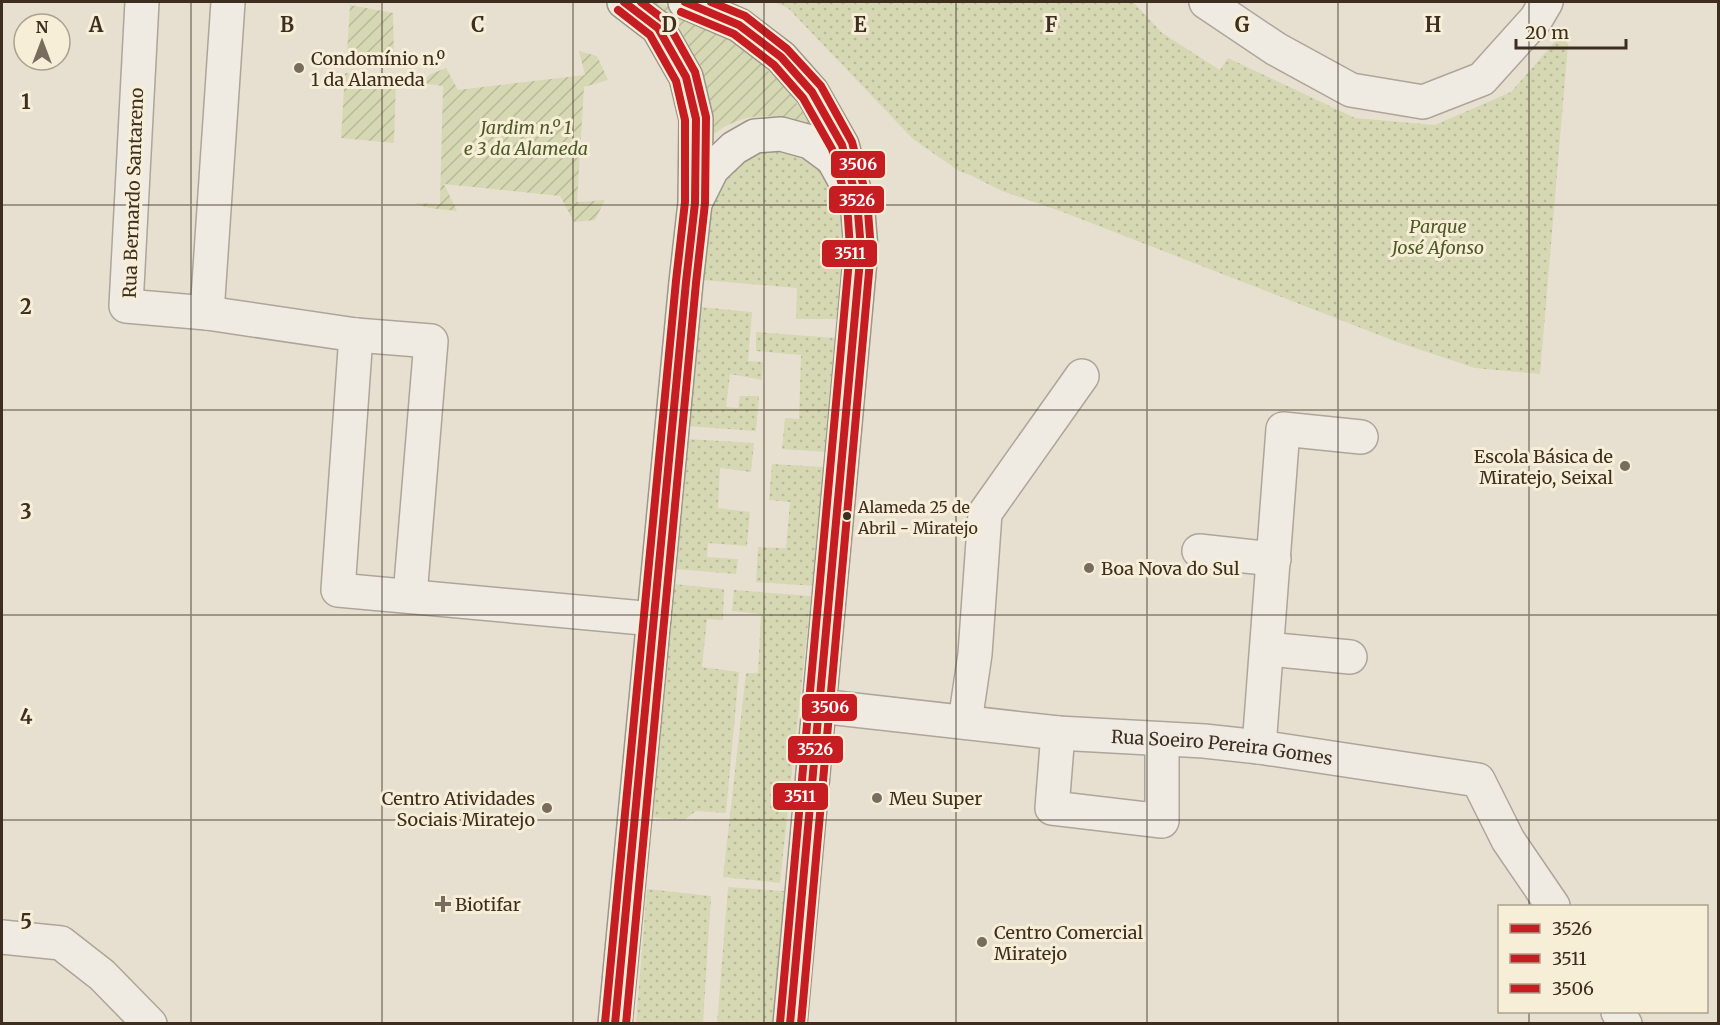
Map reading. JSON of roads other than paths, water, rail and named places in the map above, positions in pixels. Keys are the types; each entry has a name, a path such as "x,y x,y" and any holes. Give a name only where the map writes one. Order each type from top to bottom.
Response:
{"street":[{"name":"Rua Bernardo Santareno","path":"142,2 126,306 207,313 356,335 431,341 410,596"},
{"path":"207,313 228,2"},
{"path":"615,1023 695,203 696,120 686,77 658,28 624,2"},
{"path":"685,2 739,25 781,57 812,92 842,145 857,201 861,249 790,1023"},
{"path":"1206,2 1276,49 1351,90 1423,102 1482,79 1536,19 1546,2"},
{"path":"695,203 712,169 734,148 755,136 781,134 810,142 833,159 857,201"},
{"path":"356,335 338,590 654,618"},
{"path":"965,722 975,654 985,513 1082,376"},
{"path":"1259,747 1283,429 1361,437"},
{"path":"1199,551 1274,559"},
{"path":"1267,649 1350,657"},
{"name":"Rua Soeiro Pereira Gomes","path":"819,706 1058,733 1204,741 1259,747 1478,780 1508,840 1552,905"},
{"path":"1058,733 1052,808 1162,821 1162,739"},
{"path":"2,937 62,943 102,975 150,1023"}],"place":[{"name":"Condomínio n.º 1 da Alameda","path":"299,68"},
{"name":"Escola Básica de Miratejo, Seixal","path":"1625,466"},
{"name":"Alameda 25 de Abril - Miratejo","path":"847,516"},
{"name":"Boa Nova do Sul","path":"1089,568"},
{"name":"Meu Super","path":"877,798"},
{"name":"Centro Atividades Sociais Miratejo","path":"547,808"},
{"name":"Biotifar","path":"443,904"},
{"name":"Centro Comercial Miratejo","path":"982,942"}],"park label":[{"name":"Jardim n.º 1 e 3 da Alameda","path":"526,137"},
{"name":"Parque José Afonso","path":"1438,236"}]}
